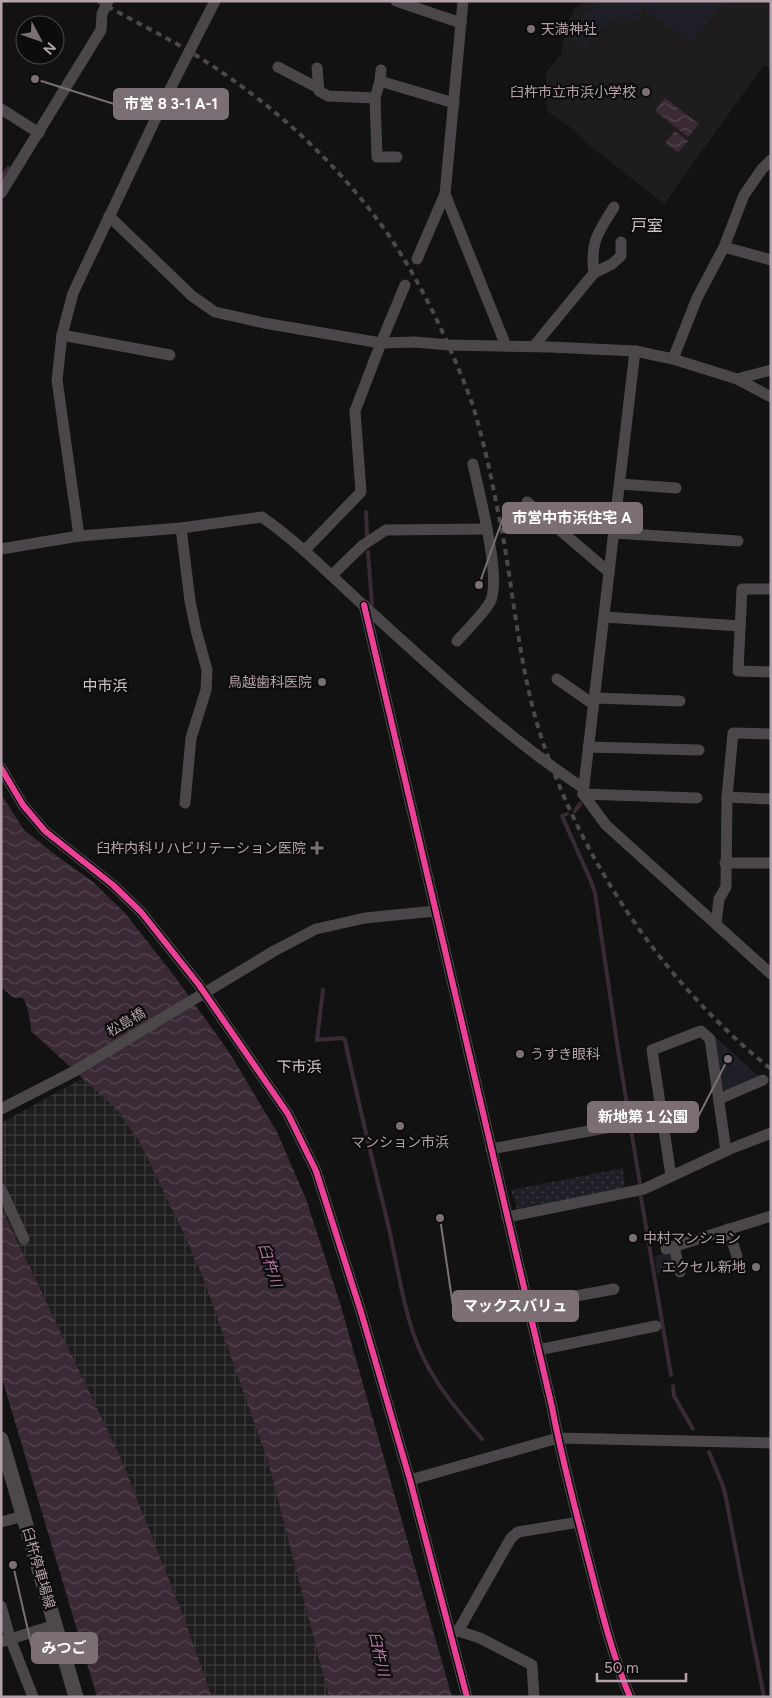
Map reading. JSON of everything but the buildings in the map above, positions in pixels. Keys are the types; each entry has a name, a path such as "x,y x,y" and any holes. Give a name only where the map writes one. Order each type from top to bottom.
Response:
{"main road":[{"name":"臼杵停車場線","path":"1,1439 76,1697"}],"street":[{"path":"1,193 102,30 102,14 108,1"},
{"path":"79,536 57,380 62,335 73,293 215,1"},
{"path":"396,1 461,23"},
{"path":"417,259 445,194 463,1"},
{"path":"278,68 318,88 319,91 328,96 375,98"},
{"path":"317,68 318,88"},
{"path":"397,156 377,157 375,98 380,75 454,103"},
{"path":"1,109 39,133"},
{"path":"673,358 697,298 724,247 744,195 762,169 771,160"},
{"path":"445,194 506,346"},
{"path":"594,273 592,260 594,240 614,207"},
{"path":"109,216 192,296 216,312 264,323 381,343 415,342 449,345 534,346 635,351 673,358 737,378 771,397"},
{"path":"534,346 594,273 612,264 621,256 621,242"},
{"path":"724,247 771,260"},
{"path":"305,550 361,492 355,412 405,285"},
{"path":"62,335 170,355"},
{"path":"583,791 635,351"},
{"path":"737,378 771,370"},
{"path":"457,641 491,602 494,586 487,529 473,464"},
{"path":"620,484 676,488"},
{"path":"527,502 609,572"},
{"path":"1,549 79,536 181,528 262,518 305,550 464,696 583,791 606,826 771,974"},
{"path":"181,528 190,600 207,670 206,690 191,738 185,803"},
{"path":"332,576 363,545 386,530 487,529"},
{"path":"614,533 738,541"},
{"path":"771,589 742,589 738,671 771,672"},
{"path":"364,605 558,1438 600,1604 619,1670 630,1697"},
{"path":"604,617 740,626"},
{"path":"557,679 594,701 680,701"},
{"path":"716,924 719,900 726,888 727,797 733,733 771,734"},
{"path":"588,747 700,750"},
{"path":"1,768 23,805 44,831 113,885 141,912 199,995 288,1114 316,1171 361,1312 454,1632 467,1697"},
{"path":"583,791 697,798"},
{"path":"727,797 771,798"},
{"path":"725,863 771,863"},
{"name":"松島橋","path":"1,1110 72,1072 274,951 316,929 365,918 435,911"},
{"path":"671,1176 652,1050 701,1031 710,1039 726,1151"},
{"path":"719,1099 763,1080"},
{"path":"491,1149 611,1127"},
{"path":"507,1217 644,1190 726,1151 771,1133"},
{"path":"1,1189 24,1239"},
{"path":"680,1272 670,1248 771,1216"},
{"path":"728,1229 737,1256"},
{"path":"528,1304 614,1289"},
{"path":"538,1350 656,1326"},
{"path":"410,1480 558,1438 771,1443"},
{"path":"1,1522 24,1516"},
{"path":"454,1632 511,1538 518,1532 579,1522"},
{"path":"1,1606 6,1640 33,1697"},
{"path":"6,1640 55,1625"},
{"path":"454,1632 480,1638 532,1665 534,1697"}],"shaded area":[{"name":"臼杵市立市浜小学校","path":"585,1 771,1 771,69 764,65 664,204 583,140 571,128 547,111 546,72 561,55 565,31 574,9"},
{"path":"598,1 725,1 691,43 643,8 634,20 624,17 619,24 607,19 586,50 568,38 587,9"},
{"path":"714,1036 760,1077 726,1091 721,1087"},
{"path":"83,1078 116,1109 139,1141 202,1275 268,1462 329,1697 212,1697 180,1607 120,1456 1,1207 1,1123"},
{"path":"623,1168 625,1188 517,1209 511,1190"},
{"path":"672,1252 674,1268 657,1274 655,1256"}],"water":[{"path":"665,98 699,124 688,137 655,111"},
{"path":"675,131 688,141 678,153 665,143"},
{"name":"臼杵川","path":"1,794 24,830 92,881 125,913 175,977 229,1052 277,1132 306,1199 340,1303 452,1697 329,1697 268,1462 202,1275 184,1234 139,1141 116,1109 31,1031 29,1014 23,998 14,998 1,987"},
{"path":"1,1207 120,1456 180,1607 212,1697 97,1697 1,1375"}],"waterway":[{"path":"1,178 8,168"},
{"path":"366,512 367,535"},
{"path":"368,552 372,604"},
{"path":"575,811 580,804"},
{"path":"567,814 562,816 595,893 640,1184"},
{"path":"323,990 317,1040 342,1038 345,1040 404,1301 413,1332 424,1359 438,1383 482,1439"},
{"path":"641,1197 671,1375"},
{"path":"673,1386 674,1396 693,1429"},
{"path":"709,1452 726,1498 764,1697"}],"railway":[{"path":"98,1 197,56 250,92 275,112 323,156 345,180 366,204 396,246 435,316 473,406 498,512 523,663 533,708 556,778 602,872 630,916 661,959 695,998 732,1035 771,1069"}],"cycle path":[{"path":"364,605 559,1443 605,1625 630,1697"},
{"path":"1,768 23,805 45,831 113,885 141,912 199,985 288,1114 316,1171 361,1312 410,1480 467,1697"}],"place":[{"name":"天満神社","path":"531,29"},
{"name":"市営 8 3-1 A-1","path":"35,79"},
{"name":"臼杵市立市浜小学校","path":"646,92"},
{"name":"市営中市浜住宅 A","path":"479,585"},
{"name":"鳥越歯科医院","path":"322,682"},
{"name":"臼杵内科リハビリテーション医院","path":"317,848"},
{"name":"うすき眼科","path":"520,1054"},
{"name":"新地第１公園","path":"728,1059"},
{"name":"マンション市浜","path":"400,1126"},
{"name":"マックスバリュ","path":"440,1218"},
{"name":"中村マンション","path":"633,1238"},
{"name":"エクセル新地","path":"756,1267"},
{"name":"みつご","path":"13,1565"}],"district":[{"name":"戸室","path":"647,225"},
{"name":"中市浜","path":"105,686"},
{"name":"下市浜","path":"299,1067"}]}
